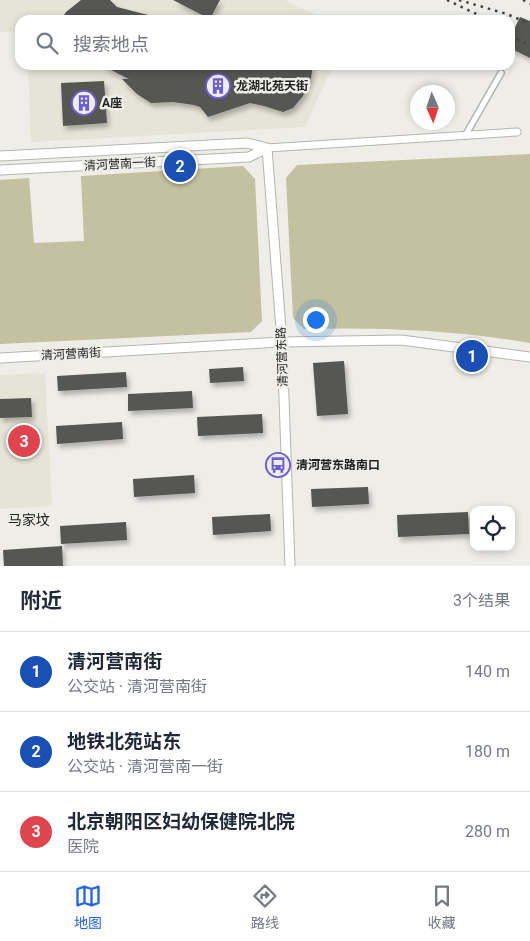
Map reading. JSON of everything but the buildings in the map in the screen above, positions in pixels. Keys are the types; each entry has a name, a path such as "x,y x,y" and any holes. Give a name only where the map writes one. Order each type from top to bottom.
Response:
{"street":[{"path":"465,136 501,73"},
{"name":"清河营南一街","path":"0,156 247,143 267,148 517,132"},
{"name":"清河营南一街","path":"0,170 249,157 267,148"},
{"name":"清河营东路","path":"267,148 282,342 290,566"},
{"name":"清河营南街","path":"0,358 282,342 400,340 530,357"}],"shaded area":[{"path":"0,0 285,0 316,15 15,15 15,31 0,32"},
{"path":"28,70 331,70 305,127 31,142"},
{"path":"530,154 530,343 474,335 417,330 304,329 293,318 286,178 297,165"},
{"path":"243,166 255,179 262,321 251,332 0,344 0,180 29,178 34,243 84,241 81,176"},
{"path":"45,373 52,506 0,509 0,375"}],"railway":[{"path":"447,0 478,15"},
{"path":"459,0 509,15"},
{"path":"523,0 530,4"},
{"path":"515,17 530,24"},
{"path":"515,38 530,45"}],"place":[{"name":"龙湖北苑天街","path":"218,86"},
{"name":"A座","path":"84,103"},
{"name":"地铁北苑站东","path":"180,166"},
{"name":"清河营南街","path":"472,356"},
{"name":"北京朝阳区妇幼保健院北院","path":"24,441"},
{"name":"清河营东路南口","path":"278,465"}],"district":[{"name":"马家坟","path":"29,520"}]}
